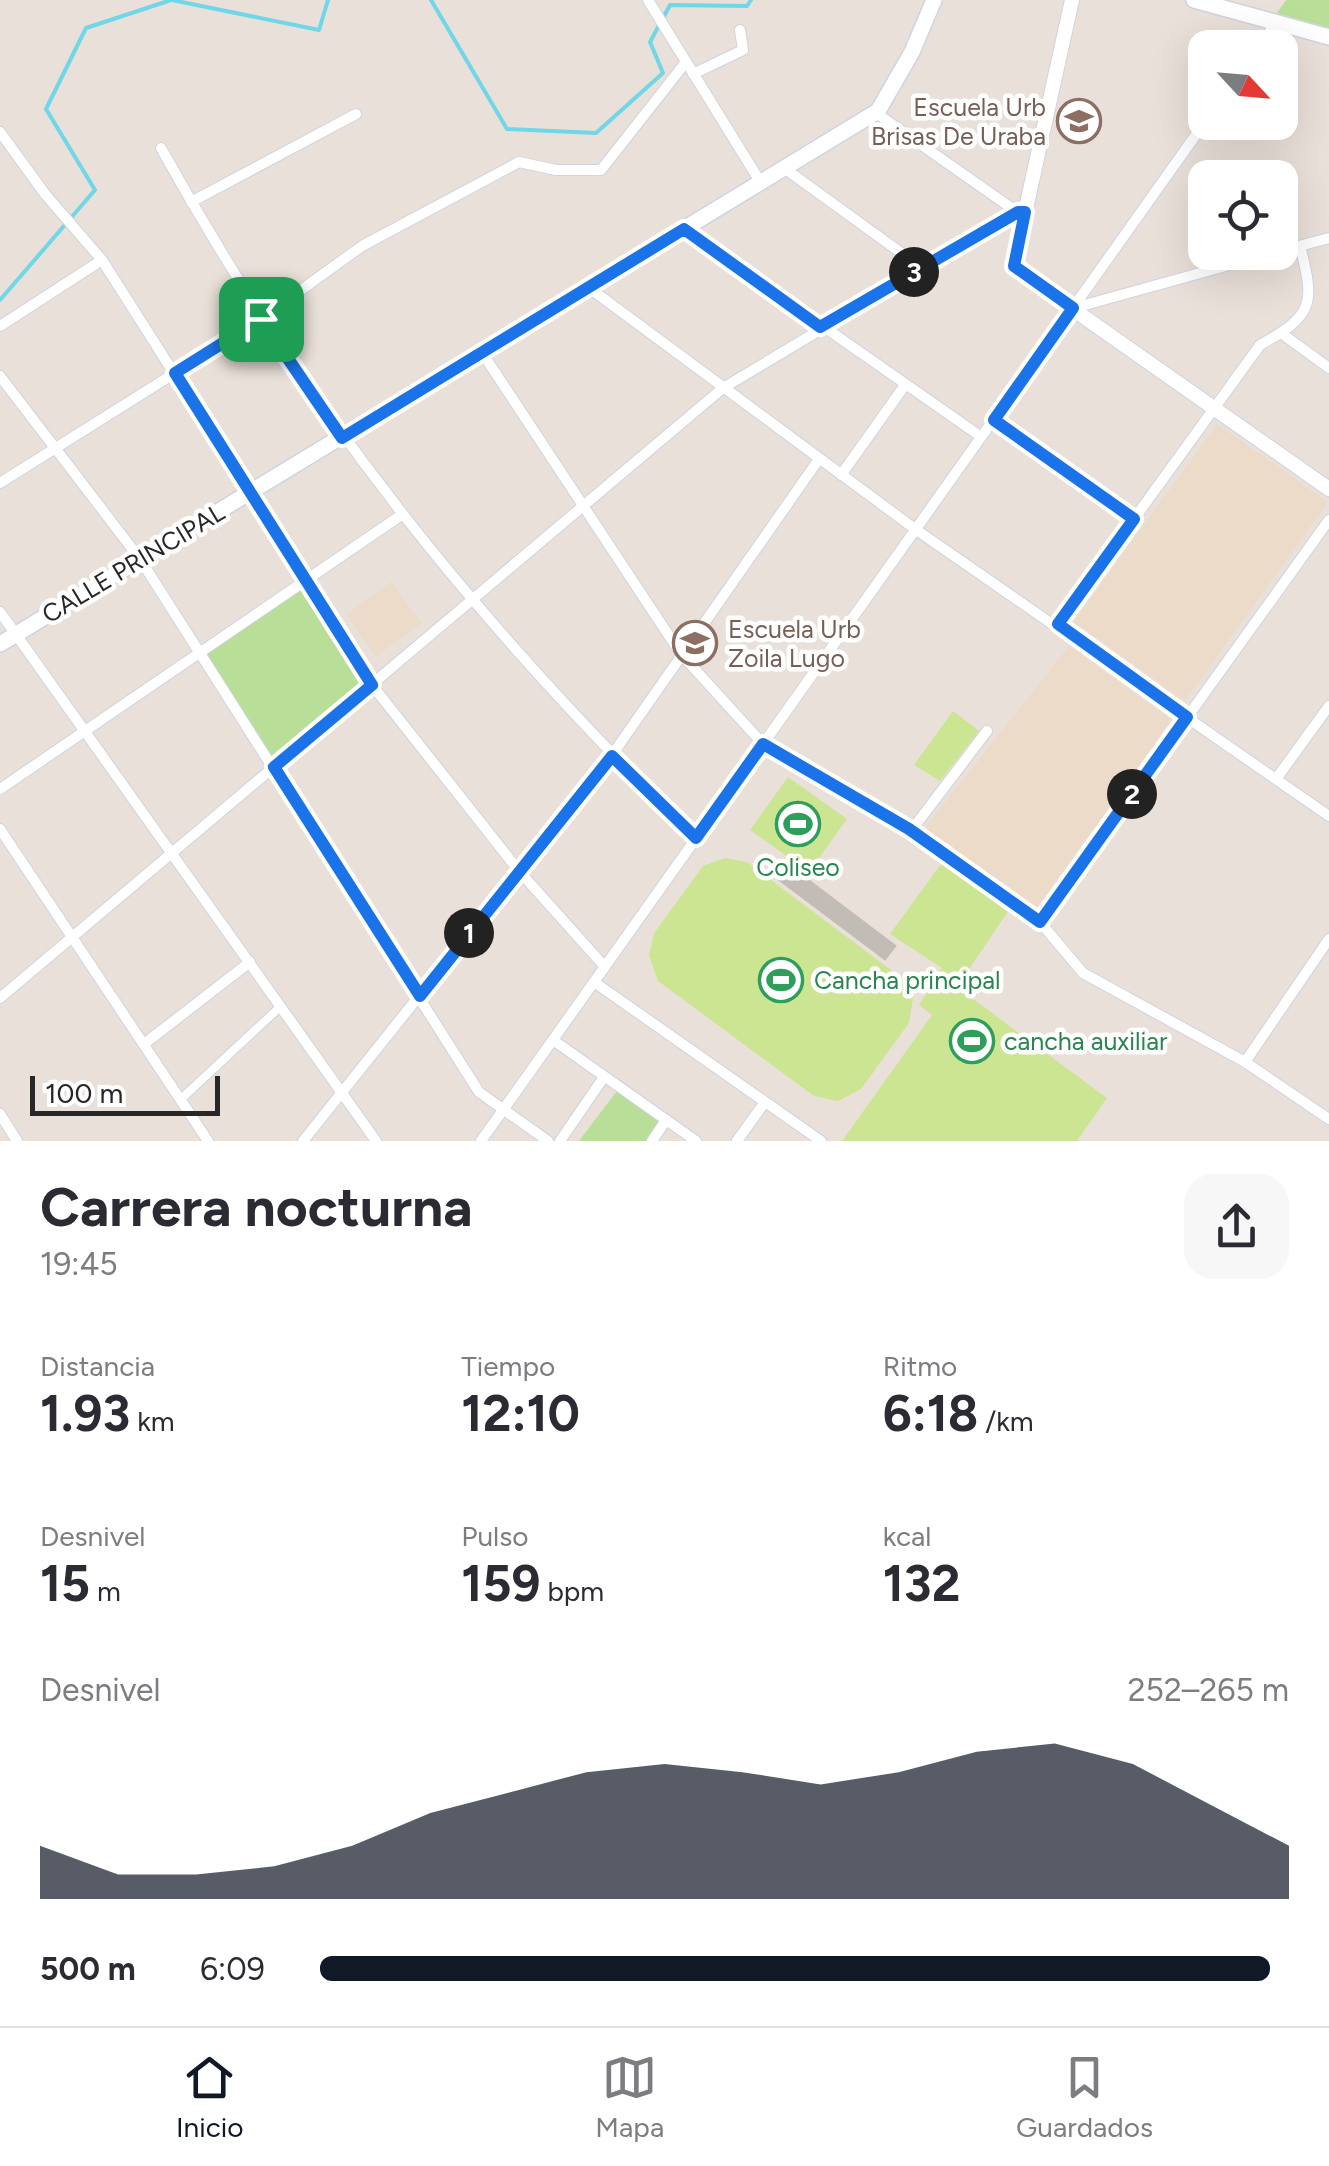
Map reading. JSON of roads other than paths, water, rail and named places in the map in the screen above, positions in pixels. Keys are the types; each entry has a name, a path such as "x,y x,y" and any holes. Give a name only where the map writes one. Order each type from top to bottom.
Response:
{"main road":[{"name":"CALLE PRINCIPAL","path":"0,644 876,113 912,52 934,0"},
{"path":"1194,0 1248,7 1276,23 1329,37"}],"street":[{"path":"648,0 761,182"},
{"path":"1072,0 1021,212 1014,266 1329,489"},
{"path":"1271,30 1276,23"},
{"path":"692,74 743,50 740,30"},
{"path":"0,484 261,319 362,246 519,162 556,170 600,170 686,62"},
{"path":"876,113 1021,212"},
{"path":"191,202 356,114"},
{"path":"0,132 102,260 372,685 519,871 604,967"},
{"path":"481,1141 1192,140"},
{"path":"160,148 261,319 400,516 472,603 612,756 696,838"},
{"path":"784,168 922,268"},
{"path":"0,998 723,388 820,327 1021,212"},
{"path":"684,229 980,436"},
{"path":"1058,624 1260,345 1296,324 1312,291 1300,246 1329,238"},
{"path":"0,326 102,260"},
{"path":"1073,308 1212,270"},
{"path":"588,287 915,529 1058,624 1329,816"},
{"path":"1281,334 1329,368"},
{"path":"481,351 579,506 681,654 763,744 912,831 1040,922 1082,973 1245,1062 1329,1119"},
{"path":"0,376 52,450 140,559 479,1092 548,1141"},
{"path":"841,475 904,385"},
{"path":"994,420 1134,519"},
{"path":"303,1141 612,756 818,458"},
{"path":"0,789 400,516"},
{"path":"1040,922 1329,520"},
{"path":"0,612 376,1141"},
{"path":"1276,779 1327,711"},
{"path":"912,831 987,731"},
{"path":"0,829 208,1141"},
{"path":"1245,1062 1329,939"},
{"path":"144,1044 250,962"},
{"path":"594,982 820,1141"},
{"path":"181,1099 281,1006"},
{"path":"552,1040 696,1141"},
{"path":"560,1141 604,1076"},
{"path":"736,1141 764,1102"},
{"path":"0,1114 17,1141"},
{"path":"652,1141 666,1120"}],"waterway":[{"path":"0,300 95,190 46,109 86,28 171,0"},
{"path":"172,0 319,30 328,0"},
{"path":"431,0 507,129 596,133 663,73 650,42 670,5 747,6 751,0"}],"place":[{"name":"Escuela Urb Brisas De Uraba","path":"1079,121"},
{"name":"Escuela Urb Zoila Lugo","path":"695,643"},
{"name":"Coliseo","path":"798,824"},
{"name":"Cancha principal","path":"781,980"},
{"name":"cancha auxiliar","path":"972,1041"}]}
